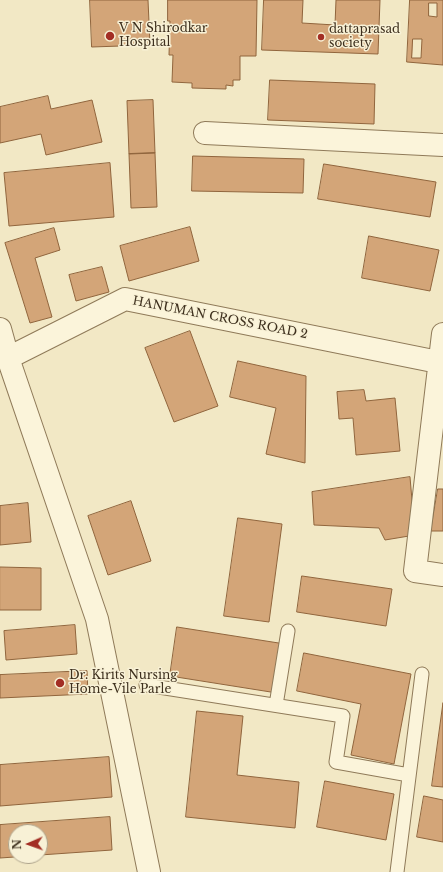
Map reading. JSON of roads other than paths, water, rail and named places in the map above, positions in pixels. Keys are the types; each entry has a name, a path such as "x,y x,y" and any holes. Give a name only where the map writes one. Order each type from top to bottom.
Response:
{"street":[{"path":"205,133 443,145"},
{"name":"HANUMAN CROSS ROAD 2","path":"7,370 125,299 441,362"},
{"path":"0,329 7,370 97,619 149,872"},
{"path":"443,334 441,362 415,571 443,575"}],"lane":[{"path":"276,705 288,631"},
{"path":"397,872 422,674"},
{"path":"146,685 343,716 336,762 409,775"}],"place":[{"name":"V N Shirodkar Hospital","path":"110,36"},
{"name":"dattaprasad society","path":"321,37"},
{"name":"Dr. Kirits Nursing Home-Vile Parle","path":"60,683"}]}
